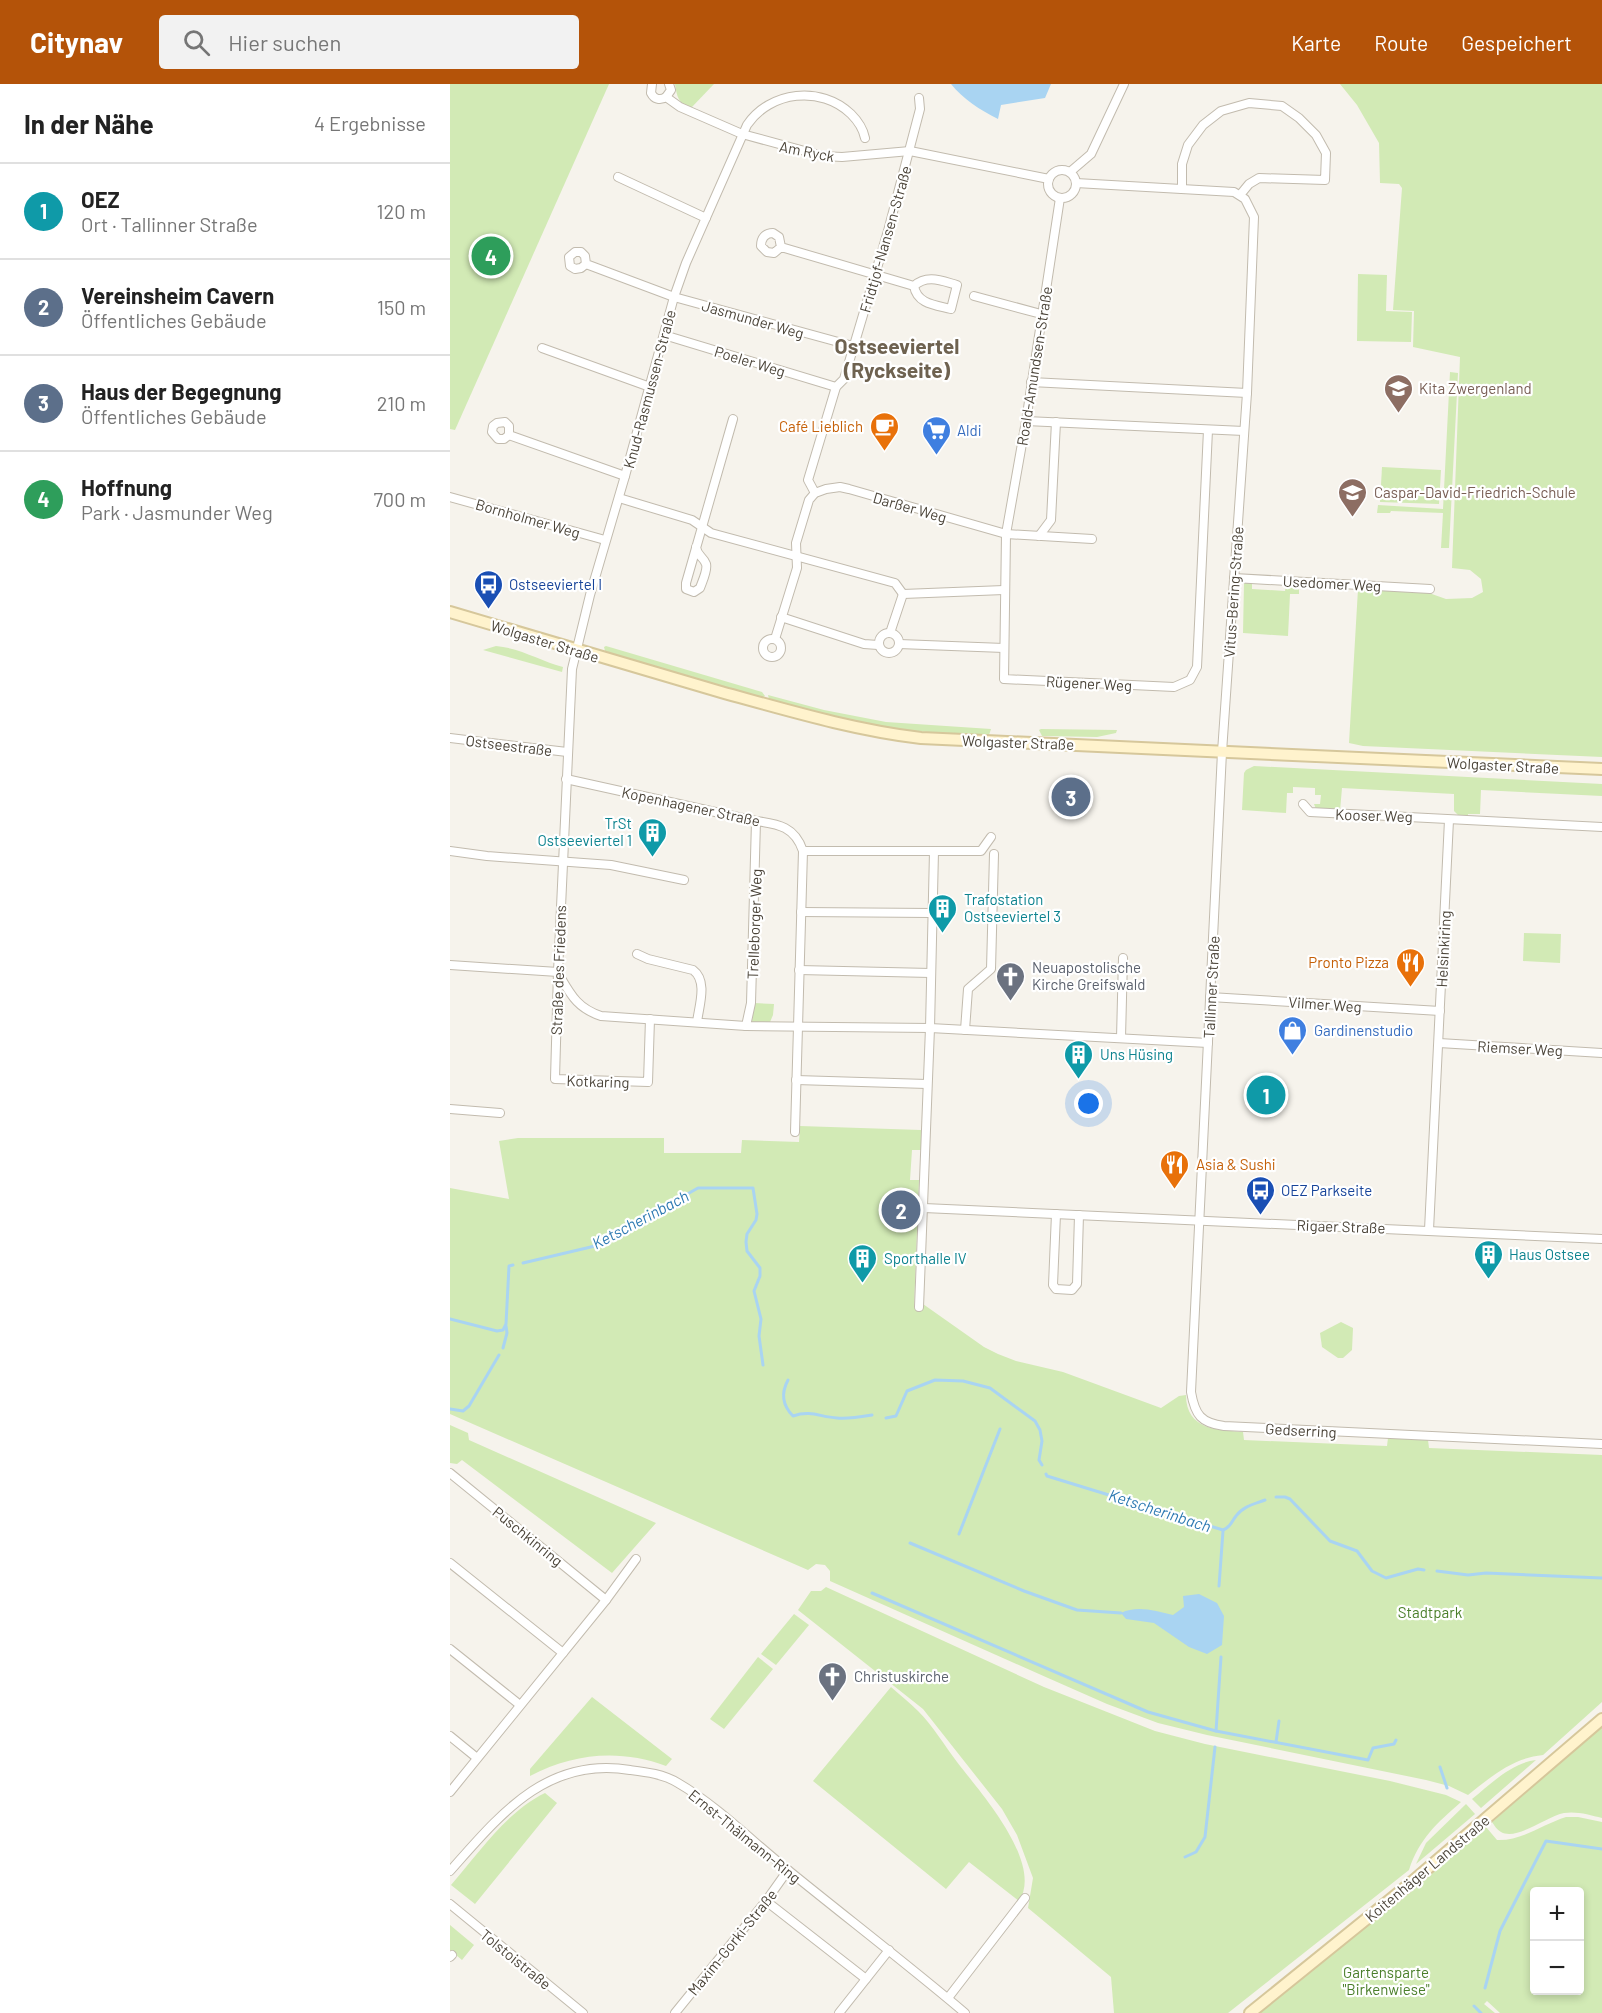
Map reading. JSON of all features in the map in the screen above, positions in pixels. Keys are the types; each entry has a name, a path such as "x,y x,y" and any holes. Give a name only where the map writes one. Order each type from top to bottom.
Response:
{"main road":[{"name":"Wolgaster Straße","path":"450,612 576,651 833,723 900,735 1602,769"},
{"name":"Koitenhäger Landstraße","path":"1250,2013 1406,1887 1602,1719"}],"street":[{"name":"Am Ryck","path":"652,84 651,93 655,98 666,97 680,107 742,134 823,156 842,158 910,151 1049,179 1058,170 1070,172 1091,154 1124,84"},
{"path":"666,97 671,90 669,84"},
{"path":"742,134 753,116 761,109 781,99 802,95 824,98 840,105 857,120 864,130 865,138"},
{"path":"910,151 920,109 919,98"},
{"path":"1076,183 1182,189 1225,191 1240,195 1249,184 1259,178 1325,180 1326,153 1316,135 1299,118 1282,106 1249,103 1221,111 1203,125 1188,145 1182,164 1182,189"},
{"name":"Knud-Rasmussen-Straße","path":"576,651 674,297 686,263 742,134"},
{"name":"Fridtjof-Nansen-Straße","path":"815,493 808,480 836,387 844,379 910,151"},
{"path":"1049,179 1050,191 1064,198 1072,194 1076,183 1070,172"},
{"path":"618,177 706,218"},
{"name":"Vitus-Bering-Straße","path":"1222,752 1247,393 1254,217 1250,205 1240,195"},
{"name":"Roald-Amundsen-Straße","path":"1004,680 1006,534 1026,421 1060,198"},
{"path":"781,247 914,286 923,280 930,279 957,285 951,309 922,302 916,296 914,286"},
{"name":"Jasmunder Weg","path":"586,264 674,297 853,346"},
{"path":"974,296 1041,315"},
{"name":"Poeler Weg","path":"664,335 836,387"},
{"path":"542,348 650,387"},
{"path":"1031,382 1247,393"},
{"path":"696,547 698,556 705,562 706,568 700,588 694,592 686,589 686,583 696,547 733,418"},
{"path":"1026,421 1244,431"},
{"path":"1038,536 1051,520 1056,422"},
{"name":"Vitus-Bering-Straße","path":"1174,687 1190,680 1197,667 1208,430"},
{"path":"509,435 625,476"},
{"name":"Darßer Weg","path":"815,493 840,487 1006,534"},
{"path":"775,639 797,568 796,543 799,532 808,500 815,493"},
{"name":"Bornholmer Weg","path":"450,497 605,540"},
{"path":"619,498 692,520 711,532 895,584 903,594"},
{"path":"1006,534 1092,539"},
{"name":"Usedomer Weg","path":"1234,578 1430,589"},
{"path":"903,594 1004,590"},
{"path":"890,633 903,594"},
{"path":"782,617 864,644 878,645"},
{"path":"890,633 896,636 899,644 896,651 890,654 883,652 878,645 881,636 890,633"},
{"path":"899,644 1004,648"},
{"name":"Straße des Friedens","path":"555,1079 567,752 571,674 576,651"},
{"name":"Rügener Weg","path":"1004,680 1174,687"},
{"name":"Ostseestraße","path":"450,738 567,752"},
{"name":"Tallinner Straße","path":"1199,1221 1222,752"},
{"name":"Kopenhagener Straße","path":"566,779 778,824 791,831 800,841 803,851"},
{"name":"Kooser Weg","path":"1303,804 1310,812 1449,820"},
{"path":"1449,820 1602,827"},
{"name":"Helsinkiring","path":"1429,1230 1449,820"},
{"name":"Trelleborger Weg","path":"746,1026 751,1003 756,821"},
{"path":"795,1132 803,851 981,851 991,837"},
{"path":"450,851 611,865 684,880"},
{"path":"919,1307 930,1028 934,851"},
{"path":"966,1030 968,989 991,969 993,854"},
{"path":"801,912 932,913"},
{"path":"637,954 693,970 698,974 701,988 697,1022"},
{"path":"1121,1038 1124,958"},
{"path":"450,965 558,972 570,993 588,1011 601,1016 746,1026 930,1028 1208,1043"},
{"path":"799,970 931,973"},
{"name":"Vilmer Weg","path":"1210,997 1440,1011"},
{"name":"Kotkaring","path":"555,1079 648,1082 650,1019"},
{"name":"Riemser Weg","path":"1439,1043 1602,1053"},
{"path":"796,1080 927,1084"},
{"path":"450,1109 500,1113"},
{"name":"Rigaer Straße","path":"924,1208 1602,1239"},
{"path":"1056,1214 1053,1285 1056,1289 1065,1290 1072,1290 1077,1284 1079,1215"},
{"name":"Gedserring","path":"1199,1221 1191,1392 1196,1412 1208,1422 1224,1426 1602,1444"},
{"name":"Puschkinring","path":"450,1473 606,1600"},
{"path":"450,1792 606,1600 636,1559"},
{"path":"450,1563 562,1653"},
{"path":"450,1649 520,1705"},
{"path":"450,1736 477,1758"},
{"name":"Ernst-Thälmann-Ring","path":"450,1871 494,1821 537,1786 574,1771 615,1767 661,1775 697,1796 965,2013"},
{"name":"Maxim-Gorki-Straße","path":"675,2013 766,1901 788,1870"},
{"path":"948,1998 1025,1898"},
{"path":"766,1901 866,1979"},
{"name":"Tolstoistraße","path":"450,1904 583,2013"},
{"path":"839,2013 889,1950"}],"green space":[{"path":"450,84 609,84 455,430 450,429"},
{"path":"675,84 714,84 691,108 679,99"},
{"path":"1340,84 1602,84 1602,757 1363,746 1349,743 1358,589 1429,593 1446,599 1472,598 1483,592 1481,579 1470,570 1452,568 1460,357 1413,347 1414,311 1393,310 1402,188 1399,184 1380,183 1379,143 1357,105"},
{"path":"1358,274 1387,275 1386,311 1412,312 1411,342 1357,341"},
{"path":"1450,372 1458,373 1449,548 1441,548 1443,513 1391,511 1390,513 1377,513 1378,505 1443,509"},
{"path":"1382,467 1441,470 1439,504 1380,502"},
{"path":"1244,583 1252,583 1252,589 1285,591 1286,585 1296,585 1299,594 1290,594 1288,636 1243,633"},
{"path":"496,646 514,649 563,667 562,672 483,650"},
{"path":"606,646 762,692 765,696 760,699 605,651"},
{"path":"768,695 824,710 886,722 991,729 989,735 879,728 772,702"},
{"path":"1039,730 1117,730 1116,733 1097,737 1042,736"},
{"path":"1254,766 1602,784 1602,796 1481,790 1480,814 1468,814 1468,817 1458,815 1454,811 1454,794 1342,788 1340,811 1316,809 1314,804 1320,804 1321,795 1315,795 1315,788 1293,787 1293,793 1287,793 1286,813 1242,810 1244,773"},
{"path":"1524,933 1561,934 1560,963 1523,961"},
{"path":"754,1003 774,1004 770,1022 752,1022"},
{"name":"Stadtpark","path":"800,1126 921,1130 921,1150 912,1150 910,1180 919,1180 914,1308 923,1304 984,1347 998,1354 1016,1361 1063,1372 1161,1408 1179,1396 1186,1395 1187,1407 1197,1422 1214,1429 1243,1432 1244,1440 1387,1446 1388,1438 1428,1440 1429,1448 1602,1455 1602,1702 1543,1755 1512,1764 1468,1795 1449,1786 1426,1780 1158,1723 1107,1704 830,1581 830,1571 825,1565 816,1564 808,1570 450,1414 450,1188 509,1199 499,1141 518,1138 664,1138 664,1153 741,1153 742,1140 799,1142"},
{"path":"1341,1322 1353,1328 1352,1350 1343,1358 1338,1358 1322,1347 1320,1333"},
{"path":"450,1425 468,1433 469,1440 656,1523 612,1573 462,1460 457,1464 450,1463"},
{"path":"826,1587 1044,1687 1155,1731 1205,1744 1390,1781 1446,1795 1461,1802 1430,1832 1418,1849 1409,1870 1228,2013 1114,2013 1111,1977 1028,1908 1033,1878 1017,1835 1002,1809 923,1709 798,1610 811,1591 821,1591"},
{"path":"794,1614 809,1625 776,1665 761,1654"},
{"path":"758,1657 773,1669 724,1729 710,1719"},
{"path":"891,1687 929,1723 1006,1828 1023,1867 1024,1885 1019,1901 969,1862 946,1889 813,1781"},
{"path":"592,1697 672,1759 666,1766 632,1757 580,1758 563,1762 530,1776 530,1769"},
{"path":"1602,1726 1602,1818 1579,1813 1564,1813 1515,1833 1508,1834 1497,1829 1492,1822"},
{"path":"1536,1760 1481,1808 1472,1799 1518,1765"},
{"path":"545,1793 557,1803 475,1904 451,1885 506,1822 531,1801"},
{"path":"1466,1804 1475,1814 1416,1864 1426,1843"},
{"name":"Gartensparte \"Birkenwiese\"","path":"1566,1817 1602,1822 1602,2013 1500,2013 1487,2001 1484,2004 1495,2013 1259,2013 1486,1827 1497,1840 1524,1835"},
{"path":"450,1925 474,1945 462,1960 450,1950"}],"water":[{"path":"951,84 1051,84 1045,98 1001,105 998,119 972,104"},
{"path":"1199,1594 1217,1603 1224,1616 1222,1645 1207,1654 1189,1647 1154,1623 1126,1619 1121,1613 1140,1609 1173,1615 1184,1607 1183,1596"}],"waterway":[{"name":"Ketscherinbach","path":"523,1263 595,1246 698,1188 753,1188 757,1214 747,1234 746,1242 747,1251 760,1268 760,1276 754,1291 761,1319 759,1336 763,1365"},
{"name":"Ketscherinbach","path":"450,1319 497,1331 503,1330 506,1324 509,1266 513,1265"},
{"path":"503,1348 507,1333 506,1326"},
{"path":"450,1409 463,1411 469,1406 499,1355"},
{"name":"Ketscherinbach","path":"788,1380 784,1390 784,1399 793,1416 810,1414 846,1418 872,1415"},
{"name":"Ketscherinbach","path":"886,1418 896,1416 907,1391 935,1380 963,1381 990,1388 1035,1421 1042,1441 1039,1460 1042,1465"},
{"path":"959,1534 1000,1429"},
{"name":"Ketscherinbach","path":"1046,1474 1223,1530 1242,1510 1265,1500"},
{"name":"Ketscherinbach","path":"1276,1497 1290,1499 1330,1541 1357,1551 1372,1571 1386,1578 1418,1569 1424,1570"},
{"path":"1219,1586 1223,1531"},
{"path":"910,1543 1024,1591 1077,1610 1121,1613"},
{"name":"Ketscherinbach","path":"1437,1571 1468,1575 1486,1573 1602,1578"},
{"path":"872,1593 1148,1712 1216,1731 1368,1760 1373,1748 1394,1744 1396,1740"},
{"path":"1216,1731 1221,1657"},
{"path":"1276,1742 1279,1721"},
{"path":"1185,1857 1196,1852 1205,1837 1215,1747"},
{"path":"1440,1767 1447,1788"},
{"path":"1485,1988 1500,1931 1546,1841 1602,1849"},
{"path":"1474,2006 1481,2013"}],"place":[{"name":"Hoffnung","path":"491,256"},
{"name":"Kita Zwergenland","path":"1398,414"},
{"name":"Café Lieblich","path":"884,452"},
{"name":"Aldi","path":"936,456"},
{"name":"Caspar-David-Friedrich-Schule","path":"1353,518"},
{"name":"Ostseeviertel I","path":"488,610"},
{"name":"Haus der Begegnung","path":"1071,797"},
{"name":"TrSt Ostseeviertel 1","path":"653,858"},
{"name":"Trafostation Ostseeviertel 3","path":"943,934"},
{"name":"Pronto Pizza","path":"1410,988"},
{"name":"Neuapostolische Kirche Greifswald","path":"1011,1002"},
{"name":"Gardinenstudio","path":"1293,1056"},
{"name":"Uns Hüsing","path":"1079,1080"},
{"name":"OEZ","path":"1266,1095"},
{"name":"Asia & Sushi","path":"1175,1190"},
{"name":"Vereinsheim Cavern","path":"901,1210"},
{"name":"OEZ Parkseite","path":"1260,1216"},
{"name":"Haus Ostsee","path":"1488,1280"},
{"name":"Sporthalle IV","path":"863,1284"},
{"name":"Christuskirche","path":"833,1702"}],"district":[{"name":"Ostseeviertel (Ryckseite)","path":"897,357"}]}
